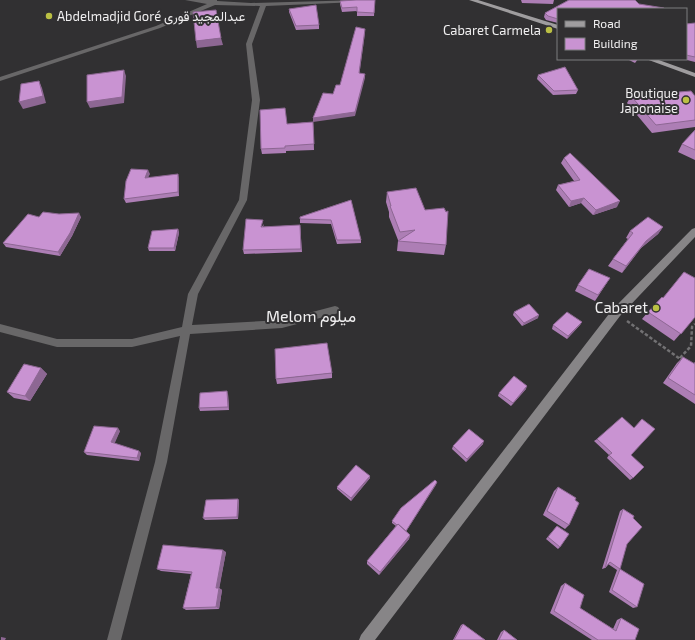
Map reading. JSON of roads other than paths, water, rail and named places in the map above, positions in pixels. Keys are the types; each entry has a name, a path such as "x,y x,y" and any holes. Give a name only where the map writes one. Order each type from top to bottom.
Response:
{"main road":[{"path":"472,0 557,27"},
{"path":"652,60 695,76"},
{"path":"366,640 616,313 695,231"}],"street":[{"path":"188,0 264,4 358,0"},
{"path":"0,79 158,27 214,2"},
{"path":"114,640 161,462 193,294 243,200 256,100 249,44 264,4"},
{"path":"0,328 57,342 132,343 187,330 282,324 335,310"}],"place":[{"name":"Abdelmadjid Goré عبدالمجيد قورى","path":"49,16"},
{"name":"Cabaret Carmela","path":"549,30"},
{"name":"Boutique Japonaise","path":"686,100"},
{"name":"Cabaret","path":"656,308"}],"district":[{"name":"Melom ميلوم","path":"311,316"}]}
